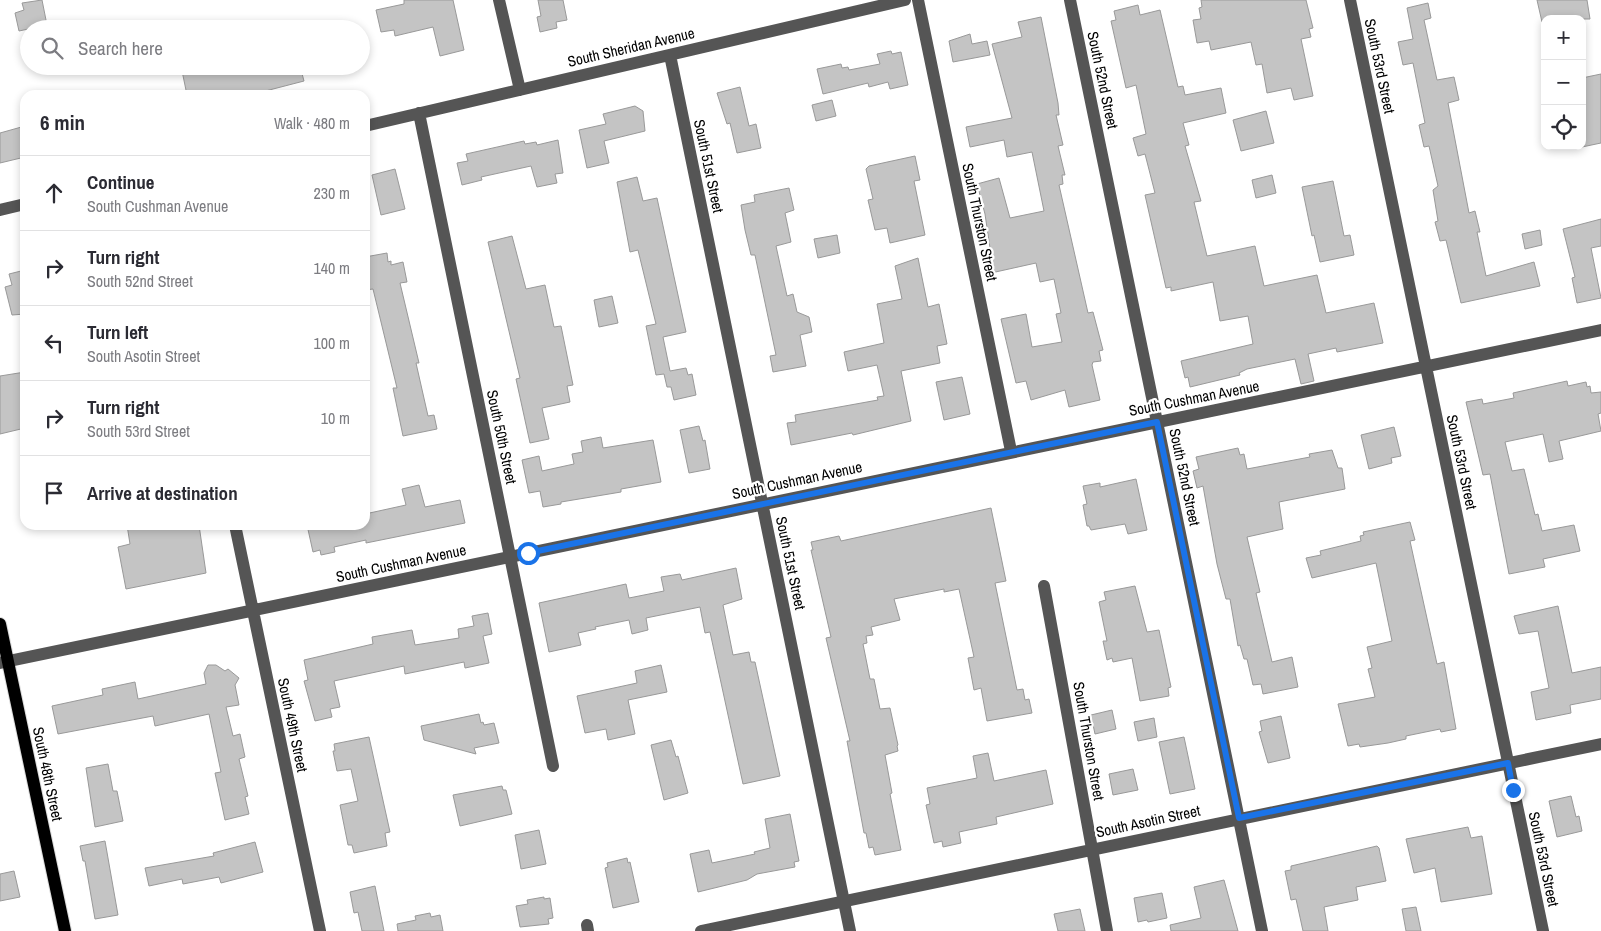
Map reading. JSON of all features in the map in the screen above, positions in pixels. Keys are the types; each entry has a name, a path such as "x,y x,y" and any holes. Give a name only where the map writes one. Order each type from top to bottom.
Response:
{"main road":[{"name":"South 48th Street","path":"0,624 4,662 65,931"}],"street":[{"path":"499,0 520,90"},
{"name":"South Sheridan Avenue","path":"370,125 905,0"},
{"name":"South Thurston Street","path":"918,0 1011,451"},
{"name":"South 52nd Street","path":"1070,0 1262,931"},
{"name":"South 53rd Street","path":"1350,0 1543,931"},
{"name":"South 51st Street","path":"670,55 850,931"},
{"name":"South 50th Street","path":"419,113 553,766"},
{"path":"0,210 20,205"},
{"name":"South Cushman Avenue","path":"4,662 1011,451 1601,330"},
{"name":"South 49th Street","path":"236,530 320,931"},
{"name":"South Thurston Street","path":"1044,586 1107,931"},
{"name":"South Asotin Street","path":"701,931 1092,848 1601,744"}],"building":[{"path":"42,0 46,20 20,20 19,31 15,13 24,10 22,3"},
{"path":"404,0 453,0 464,50 440,56 433,27 395,36 394,30 381,32 376,10 404,4"},
{"path":"538,0 563,0 567,20 556,22 557,28 540,32 537,17 541,16"},
{"path":"1201,0 1306,0 1313,28 1309,29 1311,37 1301,39 1313,96 1294,100 1291,88 1267,93 1262,64 1256,65 1251,42 1211,50 1209,41 1197,43 1193,20 1201,19 1199,8 1202,7"},
{"path":"1537,0 1587,0 1590,19 1586,19 1586,15 1541,15 1541,18"},
{"path":"1428,3 1431,18 1424,20 1437,80 1454,77 1459,100 1448,103 1469,213 1475,211 1480,232 1477,232 1486,276 1534,262 1540,286 1461,303 1446,240 1440,241 1435,222 1438,221 1433,190 1438,186 1429,146 1424,147 1419,125 1425,123 1413,63 1403,65 1398,42 1413,39 1407,8"},
{"path":"1138,5 1140,15 1160,10 1178,87 1183,86 1185,95 1221,88 1226,113 1183,123 1189,145 1185,146 1201,201 1194,202 1207,256 1255,246 1264,286 1317,275 1326,313 1374,303 1383,343 1337,352 1336,348 1308,354 1314,381 1301,384 1295,359 1247,369 1239,373 1240,375 1190,387 1188,377 1185,378 1181,361 1253,344 1248,316 1220,321 1213,282 1171,291 1171,287 1166,288 1145,195 1155,193 1145,154 1138,156 1133,138 1146,134 1136,85 1126,88 1111,21 1116,20 1114,11"},
{"path":"1041,17 1058,103 1059,115 1056,115 1063,145 1058,146 1065,175 1062,175 1063,184 1059,185 1088,313 1093,312 1103,350 1099,351 1101,361 1093,362 1092,365 1100,400 1069,407 1065,390 1031,400 1026,381 1016,383 1001,319 1026,314 1032,347 1062,342 1056,314 1061,313 1054,279 1040,282 1036,263 991,273 987,256 991,255 985,214 977,184 999,178 1010,218 1044,211 1032,152 1007,157 1004,140 970,147 966,127 1012,118 992,44 1022,37 1018,22"},
{"path":"970,34 972,44 987,41 990,55 953,62 949,41"},
{"path":"891,51 892,54 901,52 908,85 890,89 888,82 869,87 868,83 823,94 817,69 841,64 842,68 848,67 849,70 880,64 877,54"},
{"path":"1601,74 1601,143 1586,146 1586,105 1586,77"},
{"path":"183,75 302,75 304,81 269,90 186,90"},
{"path":"740,87 749,126 756,124 761,148 737,153 730,123 727,124 717,93"},
{"path":"832,100 836,116 816,121 812,105"},
{"path":"635,106 643,111 645,131 604,141 609,163 587,168 579,130 606,124 603,114"},
{"path":"1266,111 1274,143 1241,151 1233,120"},
{"path":"20,127 20,158 0,163 0,133"},
{"path":"558,140 563,173 555,174 557,183 537,187 531,166 481,177 482,180 462,185 457,163 468,161 466,154 524,141 525,144 536,142 537,145"},
{"path":"915,156 920,180 914,181 925,235 890,243 887,228 875,230 868,200 873,199 866,169 869,166"},
{"path":"395,169 405,209 381,215 372,175"},
{"path":"1272,175 1276,193 1256,198 1252,180"},
{"path":"637,177 643,201 657,198 686,332 663,337 670,371 686,368 688,375 692,374 696,395 674,400 671,387 667,387 664,374 656,375 646,326 656,324 638,250 630,252 617,182"},
{"path":"1333,181 1344,236 1350,235 1354,255 1320,262 1314,235 1312,236 1302,187"},
{"path":"789,188 794,210 785,213 791,242 776,246 787,296 793,294 797,312 809,317 812,332 800,335 806,366 773,372 770,356 776,355 755,255 751,255 741,205 755,202 754,195"},
{"path":"1601,219 1601,246 1591,248 1601,298 1577,303 1572,278 1575,277 1563,229"},
{"path":"1540,230 1542,245 1525,249 1522,234"},
{"path":"837,235 840,253 818,258 814,239"},
{"path":"512,236 526,289 545,285 554,327 561,326 573,385 567,386 570,402 542,408 549,439 530,443 516,379 520,378 488,242"},
{"path":"387,253 388,262 391,261 391,265 403,262 407,282 400,283 419,363 416,363 428,416 434,415 437,429 403,436 393,388 397,388 373,289 370,289 370,256"},
{"path":"918,258 928,307 939,304 947,344 937,346 940,363 901,371 911,421 853,435 852,433 791,445 787,423 796,422 795,415 878,400 877,397 884,396 877,365 848,371 844,352 884,343 877,304 902,299 895,266"},
{"path":"20,271 20,314 12,315 5,287 12,285 9,274"},
{"path":"612,296 618,323 599,327 594,300"},
{"path":"20,373 20,429 0,434 0,376"},
{"path":"962,377 970,414 944,420 936,382"},
{"path":"1567,381 1568,386 1586,382 1587,387 1590,386 1591,393 1601,392 1601,413 1598,414 1601,431 1559,441 1563,459 1549,462 1543,434 1505,442 1512,471 1524,469 1535,515 1538,514 1542,531 1574,525 1580,551 1543,559 1545,567 1509,574 1490,474 1483,475 1466,402 1482,399 1483,404 1514,398 1513,393"},
{"path":"699,426 703,441 705,440 710,469 689,473 680,430"},
{"path":"1394,427 1401,456 1391,458 1392,463 1369,469 1361,435"},
{"path":"601,437 603,448 653,440 661,482 543,507 540,491 529,493 522,460 539,456 542,471 574,464 572,454 583,452 581,441"},
{"path":"1238,448 1240,455 1244,454 1247,469 1310,457 1309,454 1332,450 1338,468 1342,468 1345,489 1279,502 1283,529 1247,537 1260,592 1256,593 1272,662 1292,657 1298,687 1263,694 1261,684 1253,685 1247,659 1244,659 1240,645 1238,646 1230,599 1226,599 1217,564 1203,486 1197,488 1193,471 1199,469 1196,457"},
{"path":"1136,479 1147,530 1128,534 1125,524 1091,530 1087,526 1083,505 1087,504 1083,486 1100,483 1100,487"},
{"path":"419,485 425,507 460,500 465,523 366,543 366,540 334,547 335,552 321,555 320,550 313,552 308,530 370,530 370,513 406,505 402,489"},
{"path":"991,508 1006,581 995,583 1017,690 1023,689 1025,700 1029,699 1032,713 987,721 981,688 974,690 968,658 974,657 959,589 944,592 944,589 894,599 900,620 871,627 873,635 866,636 867,643 863,644 870,679 874,679 880,709 890,708 898,745 898,751 885,755 892,793 890,794 901,850 875,855 873,847 869,848 866,833 864,833 847,741 850,741 826,638 831,637 811,550 813,550 811,542 839,536 841,541"},
{"path":"1410,522 1415,540 1410,541 1437,664 1444,662 1456,729 1441,732 1440,729 1406,736 1406,739 1388,743 1360,747 1359,744 1348,746 1338,704 1375,697 1368,669 1372,668 1367,647 1392,641 1376,563 1312,578 1306,558 1321,555 1320,551 1361,541 1360,536 1364,535 1363,532"},
{"path":"128,530 200,530 206,573 126,589 118,547 130,544"},
{"path":"736,568 742,599 723,605 733,655 749,652 751,662 755,662 780,776 743,784 710,632 705,633 700,607 646,618 648,630 632,634 629,620 595,627 596,629 578,633 581,645 549,652 539,603 626,584 629,598 664,591 661,577 680,574 682,580"},
{"path":"1135,586 1147,632 1159,630 1171,687 1168,688 1169,696 1140,701 1132,658 1113,662 1112,658 1107,660 1103,641 1107,641 1099,602 1106,600 1104,592"},
{"path":"1558,606 1572,673 1601,667 1601,699 1570,705 1571,713 1536,720 1531,692 1549,688 1538,631 1519,634 1514,616"},
{"path":"488,613 492,634 483,636 489,663 465,668 464,662 405,674 404,666 334,681 340,707 330,709 332,717 315,721 304,681 308,680 304,660 373,644 372,637 412,630 415,645 459,638 458,629 474,626 472,616"},
{"path":"208,665 216,665 225,671 228,669 239,678 235,685 239,705 226,707 233,736 240,734 245,757 239,759 248,796 245,797 249,814 225,820 215,773 221,772 209,714 155,726 153,716 58,734 52,706 103,695 102,689 135,682 138,699 206,684 204,673"},
{"path":"661,665 667,692 628,700 635,734 608,740 606,729 585,733 577,696 637,683 635,671"},
{"path":"1112,710 1116,729 1095,734 1091,715"},
{"path":"479,714 481,723 483,722 484,725 494,723 499,743 474,748 476,754 424,740 421,726"},
{"path":"1281,716 1290,758 1268,763 1259,732 1262,731 1260,721"},
{"path":"1154,718 1157,737 1138,741 1134,722"},
{"path":"369,737 390,832 385,833 387,846 354,853 352,845 348,845 340,805 358,801 351,769 337,771 333,751 335,751 334,744"},
{"path":"1184,737 1195,789 1170,794 1159,742"},
{"path":"671,740 676,757 678,756 688,793 664,800 651,745"},
{"path":"988,753 994,781 1046,770 1053,804 996,817 997,824 959,832 961,843 943,847 942,841 934,843 926,805 930,804 927,788 977,778 973,756"},
{"path":"108,764 113,791 117,791 123,821 95,827 86,768"},
{"path":"1133,769 1138,790 1113,795 1109,774"},
{"path":"502,786 503,790 506,790 512,814 460,826 453,795"},
{"path":"1571,796 1576,817 1579,816 1582,831 1557,837 1549,801"},
{"path":"790,814 799,861 794,862 795,867 757,874 747,880 698,892 690,854 709,850 712,863 755,854 754,852 770,848 765,819"},
{"path":"1468,827 1471,838 1482,836 1492,894 1441,902 1435,868 1414,873 1406,839"},
{"path":"539,830 546,864 521,869 515,835"},
{"path":"105,841 118,915 95,919 85,861 83,861 80,846"},
{"path":"255,842 263,872 221,883 219,877 183,884 182,879 149,886 145,868 214,856 213,853"},
{"path":"1377,846 1386,881 1356,887 1358,900 1324,907 1328,931 1303,931 1296,899 1291,900 1285,871 1291,870 1291,866"},
{"path":"627,858 628,863 630,862 639,902 613,908 605,868 608,867 607,863"},
{"path":"14,871 20,897 0,901 0,874"},
{"path":"1224,880 1238,931 1171,931 1170,925 1201,918 1194,887"},
{"path":"375,886 384,931 362,931 358,912 354,913 350,892"},
{"path":"1162,893 1167,918 1138,922 1134,898"},
{"path":"544,897 544,899 550,898 553,918 548,919 549,924 520,927 516,906 528,904 527,900"},
{"path":"1416,907 1421,931 1406,931 1402,909"},
{"path":"1080,909 1085,931 1058,931 1054,914"},
{"path":"430,913 431,917 440,915 443,931 398,931 397,924 416,920 415,916"}],"route":[{"path":"528,553 1157,422 1239,818 1508,763 1513,790"}]}
